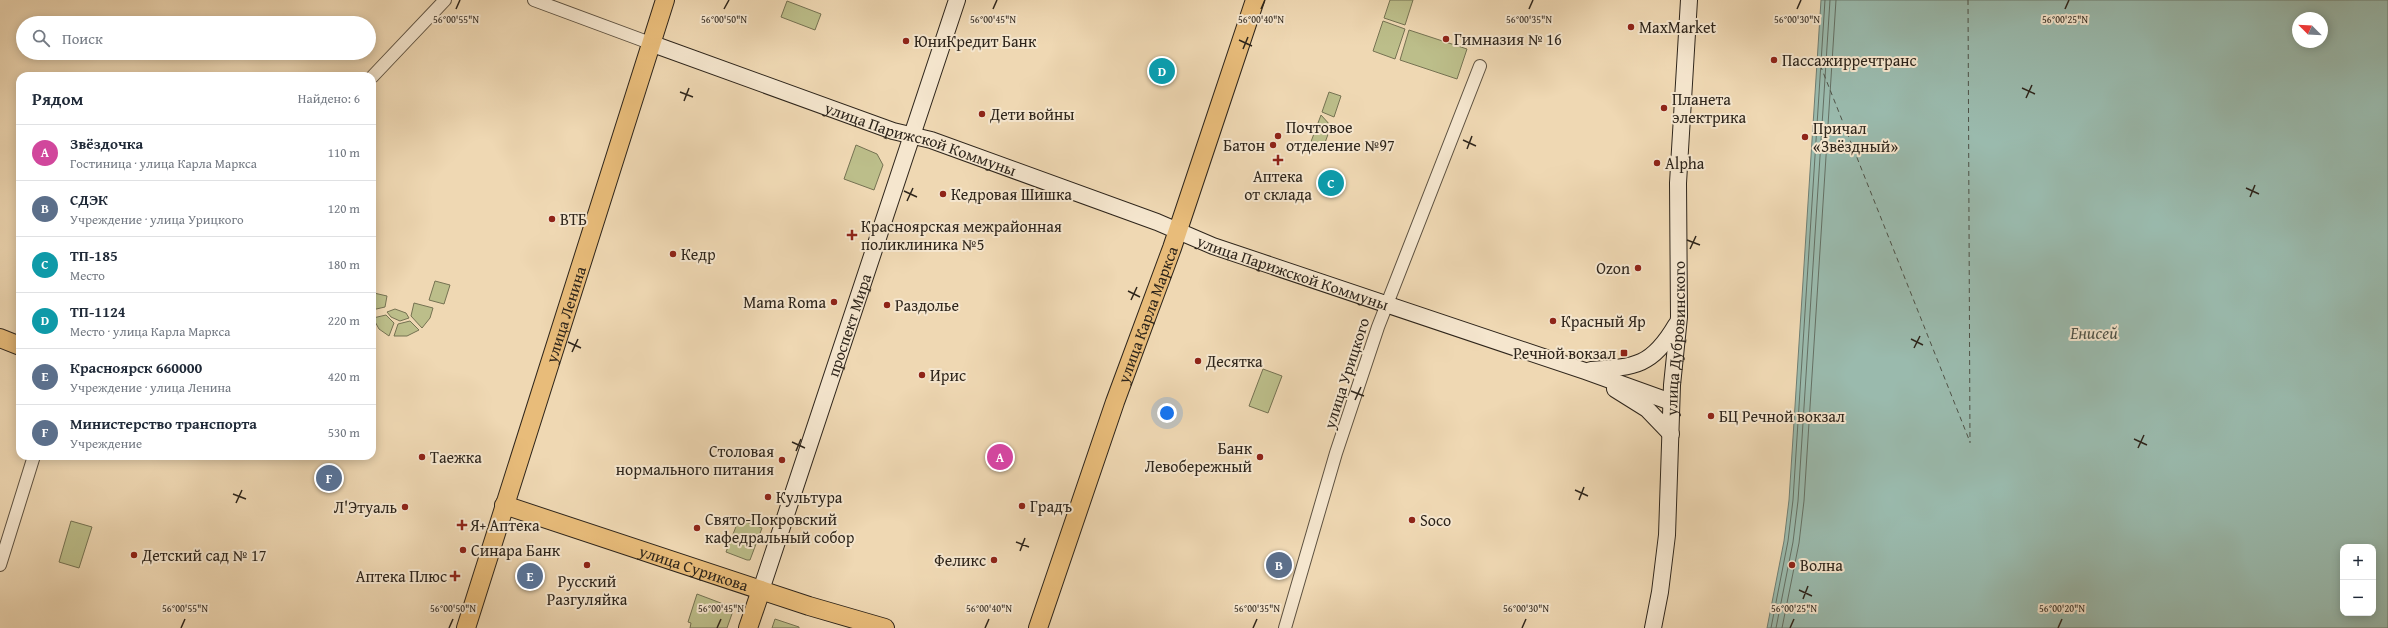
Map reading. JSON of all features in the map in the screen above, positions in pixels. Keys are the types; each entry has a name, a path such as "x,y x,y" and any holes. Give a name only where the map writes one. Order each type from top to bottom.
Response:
{"main road":[{"name":"улица Ленина","path":"466,628 606,189 650,43 665,0"},
{"name":"улица Карла Маркса","path":"1038,628 1115,402 1177,230 1255,0"},
{"path":"0,338 16,344"},
{"name":"улица Сурикова","path":"504,505 760,590 885,628"},
{"name":"проспект Мира","path":"748,628 760,590"}],"street":[{"path":"376,73 445,0"},
{"name":"улица Парижской Коммуны","path":"534,0 893,131 913,135 1177,230 1214,246 1585,371 1671,402"},
{"name":"проспект Мира","path":"760,590 957,0"},
{"name":"улица Дубровинского","path":"1653,628 1660,592 1667,535 1671,402 1678,322 1678,182 1689,0"},
{"name":"улица Урицкого","path":"1285,628 1338,446 1386,304 1480,66"},
{"path":"1585,371 1630,368 1645,360 1666,342 1678,322"},
{"path":"1585,371 1647,409 1671,434"},
{"path":"0,565 33,460"}],"green space":[{"path":"1390,0 1413,0 1405,25 1384,18"},
{"path":"787,1 821,14 815,30 781,17"},
{"path":"1383,21 1405,29 1395,59 1373,51"},
{"path":"1409,30 1467,49 1457,79 1400,60"},
{"path":"1329,92 1341,96 1334,117 1322,112"},
{"path":"1321,115 1331,126 1322,151 1309,147"},
{"path":"856,145 877,154 883,165 874,190 844,179"},
{"path":"435,281 450,285 444,304 429,300"},
{"path":"376,293 387,296 385,307 376,309"},
{"path":"414,303 433,308 430,318 422,328 411,316"},
{"path":"395,309 406,313 409,318 400,321 391,317 387,312"},
{"path":"386,315 394,323 389,336 379,329 376,324 376,317"},
{"path":"410,321 419,330 407,336 394,336 398,324"},
{"path":"1263,369 1282,376 1268,413 1249,406"},
{"path":"739,519 762,528 750,560 726,552"},
{"path":"71,521 92,527 79,568 59,562"},
{"path":"697,594 734,608 727,628 690,628 691,623 688,622"},
{"path":"775,619 799,627 799,628 772,628"}],"water":[{"name":"Енисей","path":"1821,0 2388,0 2388,628 1767,628 1784,541 1789,500"}],"ferry route":[{"path":"1968,0 1970,443"},
{"path":"1817,57 1970,442"}],"place":[{"name":"MaxMarket","path":"1631,27"},
{"name":"Гимназия № 16","path":"1446,39"},
{"name":"ЮниКредит Банк","path":"906,41"},
{"name":"Пассажирречтранс","path":"1774,60"},
{"name":"ТП-1124","path":"1162,71"},
{"name":"Планета электрика","path":"1664,108"},
{"name":"Дети войны","path":"982,114"},
{"name":"Почтовое отделение №97","path":"1278,136"},
{"name":"Причал «Звёздный»","path":"1805,137"},
{"name":"Батон","path":"1273,145"},
{"name":"Аптека от склада","path":"1278,160"},
{"name":"Alpha","path":"1657,163"},
{"name":"ТП-185","path":"1331,183"},
{"name":"Кедровая Шишка","path":"943,194"},
{"name":"ВТБ","path":"552,219"},
{"name":"Красноярская межрайонная поликлиника №5","path":"852,235"},
{"name":"Кедр","path":"673,254"},
{"name":"Ozon","path":"1638,268"},
{"name":"Mama Roma","path":"834,302"},
{"name":"Раздолье","path":"887,305"},
{"name":"Красный Яр","path":"1553,321"},
{"name":"Речной вокзал","path":"1624,353"},
{"name":"Десятка","path":"1198,361"},
{"name":"Ирис","path":"922,375"},
{"name":"БЦ Речной вокзал","path":"1711,416"},
{"name":"Таежка","path":"422,457"},
{"name":"Звёздочка","path":"1000,457"},
{"name":"Банк Левобережный","path":"1260,457"},
{"name":"Столовая нормального питания","path":"782,460"},
{"name":"Министерство транспорта","path":"329,478"},
{"name":"Культура","path":"768,497"},
{"name":"Градъ","path":"1022,506"},
{"name":"Л'Этуаль","path":"405,507"},
{"name":"Soco","path":"1412,520"},
{"name":"Я+ Аптека","path":"462,525"},
{"name":"Свято-Покровский кафедральный собор","path":"697,528"},
{"name":"Синара Банк","path":"463,550"},
{"name":"Детский сад № 17","path":"134,555"},
{"name":"Феликс","path":"994,560"},
{"name":"Русский Разгуляйка","path":"587,565"},
{"name":"СДЭК","path":"1279,565"},
{"name":"Волна","path":"1792,565"},
{"name":"Аптека Плюс","path":"455,576"},
{"name":"Красноярск 660000","path":"530,576"}]}
